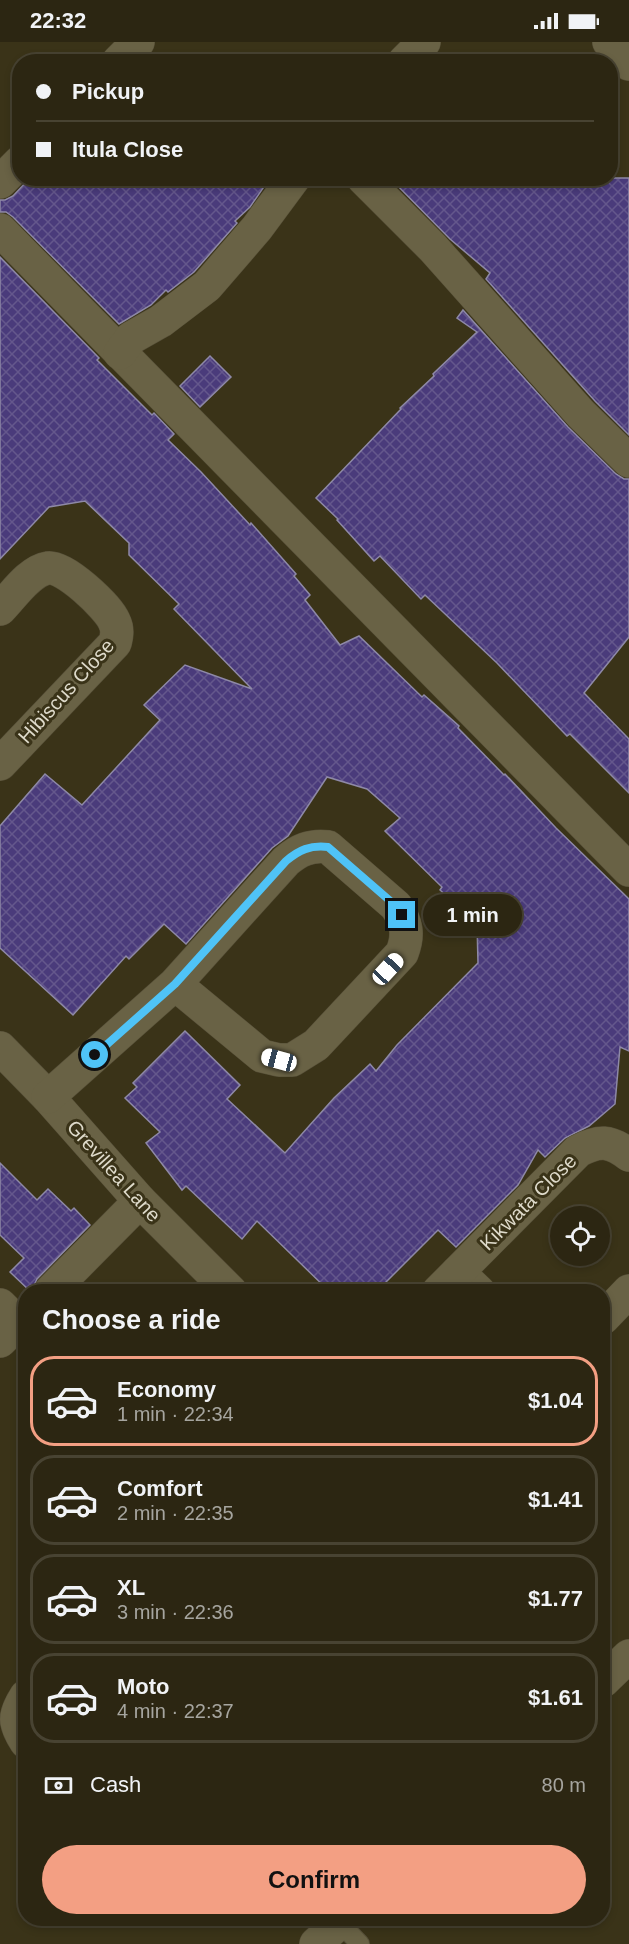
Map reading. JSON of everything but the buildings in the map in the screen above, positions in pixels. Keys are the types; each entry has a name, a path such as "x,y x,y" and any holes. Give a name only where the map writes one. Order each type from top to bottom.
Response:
{"street":[{"path":"126,54 138,42"},
{"path":"412,54 424,42"},
{"path":"609,42 629,63"},
{"path":"0,182 12,170"},
{"path":"120,353 131,338 161,321 207,286 257,228 288,186"},
{"path":"371,186 433,248 581,414 629,460"},
{"path":"0,230 629,870"},
{"name":"Hibiscus Close","path":"0,609 35,573 52,567 72,577 108,611 118,631 115,643 0,764"},
{"path":"48,1097 175,984 286,861 307,848 328,847 396,906 406,927 407,940 402,953 315,1045 292,1060 262,1056 175,984"},
{"name":"Grevillea Lane","path":"0,1048 48,1097 140,1201 223,1284"},
{"name":"Kikwata Close","path":"459,1284 578,1151 593,1143 606,1143 619,1147 629,1155"},
{"path":"58,1284 140,1201"},
{"path":"610,1311 629,1291"},
{"path":"18,1710 16,1713 18,1728"}],"route":[{"path":"95,1055 175,984 286,861 307,848 328,847 396,906 402,915"}]}
